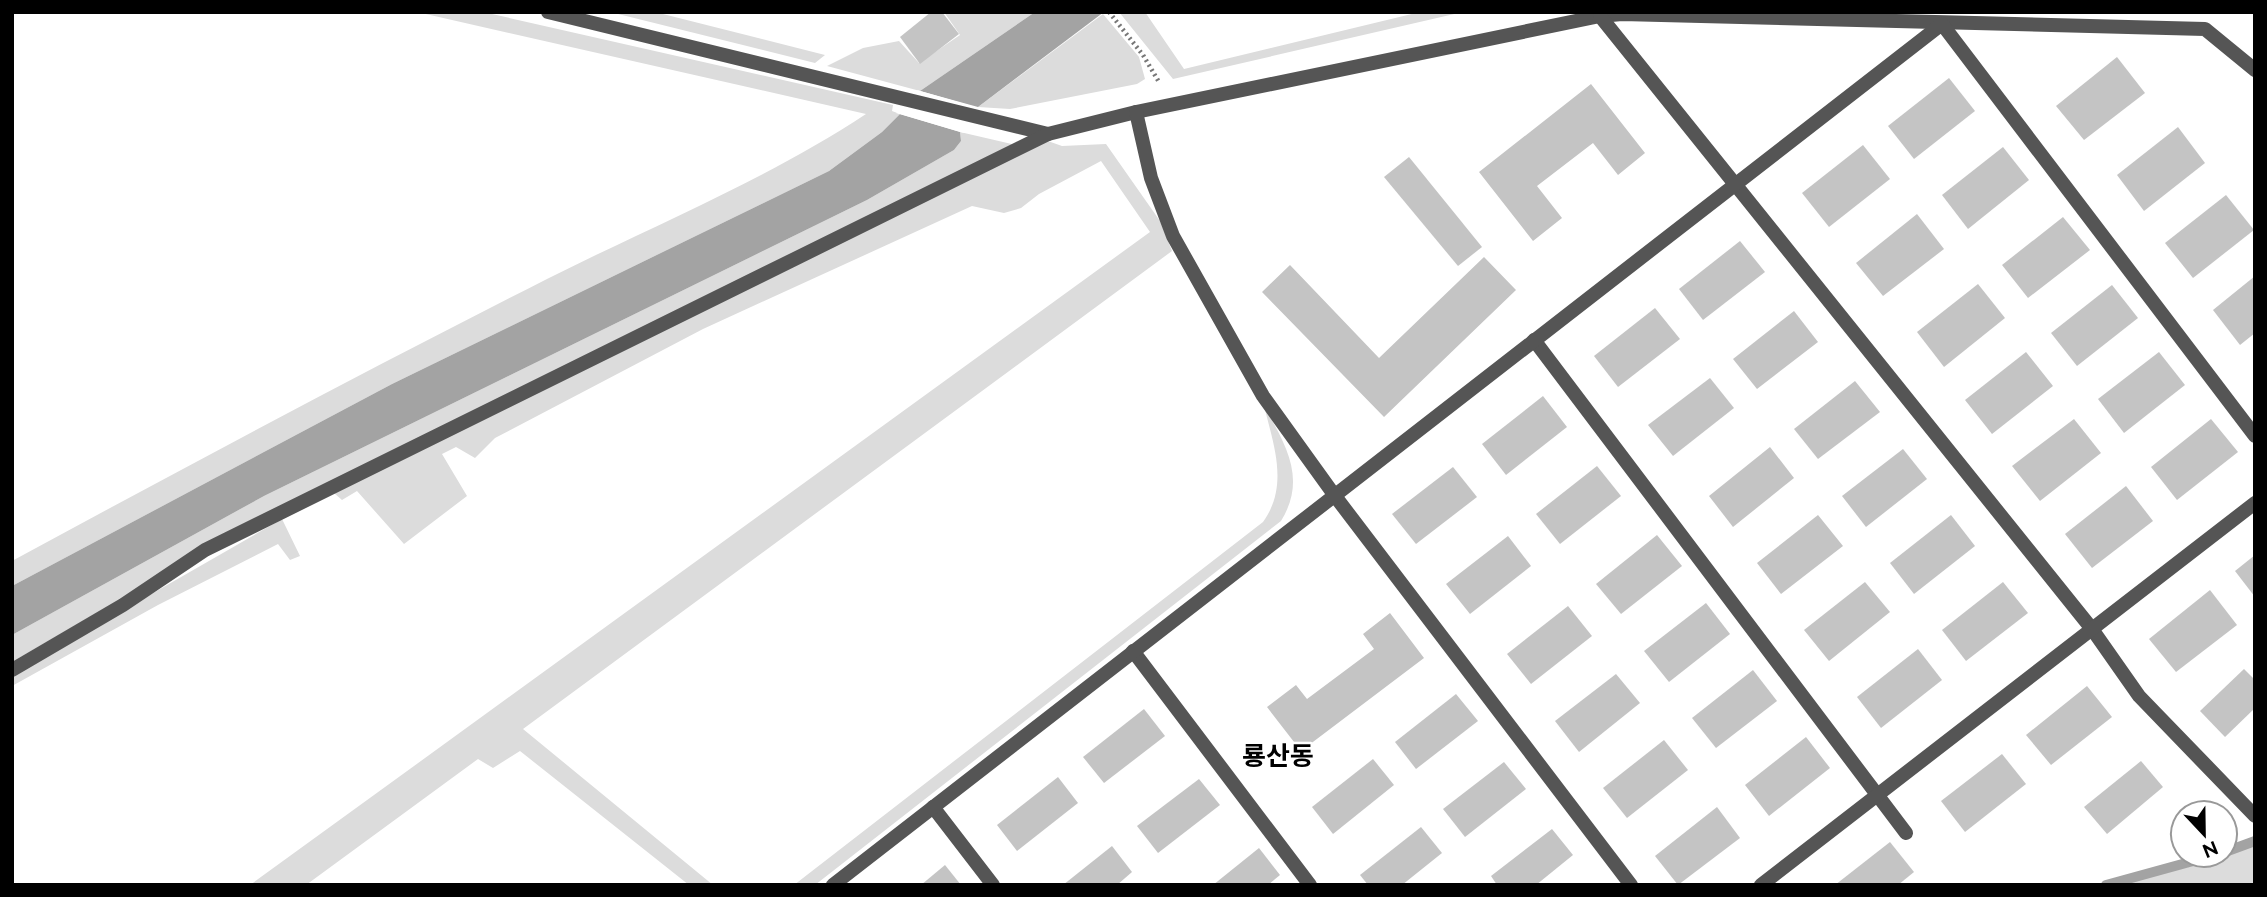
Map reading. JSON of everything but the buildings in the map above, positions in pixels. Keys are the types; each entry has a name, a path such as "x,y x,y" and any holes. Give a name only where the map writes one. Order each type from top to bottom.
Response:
{"street":[{"path":"548,12 1048,134"},
{"path":"12,670 123,605 205,551 1048,134 1136,112 1622,13 1942,24 2205,29 2255,70"},
{"path":"1600,16 2092,629 2139,696 2255,816"},
{"path":"833,885 1942,24"},
{"path":"1942,24 2255,436"},
{"path":"1136,112 1151,178 1173,236 1263,396 1335,496 1631,885"},
{"path":"1534,340 1906,833"},
{"path":"1761,885 2255,503"},
{"path":"1133,651 1310,885"},
{"path":"933,807 993,885"}],"path":[{"path":"1109,13 1156,74 1164,107"}],"shaded area":[{"path":"417,12 483,12 893,105 892,111 900,114 882,132 829,171 392,384 12,586 12,561 412,348 749,181 866,114"},
{"path":"610,12 655,12 825,55 815,63"},
{"path":"944,12 1035,12 920,91 827,66 863,48 899,41 919,63 960,35"},
{"path":"1035,12 1104,12 978,107 920,91"},
{"path":"1119,12 1145,12 1184,69 1420,12 1463,12 1173,79"},
{"path":"1103,14 1139,57 1145,79 1137,84 1010,109 978,107"},
{"path":"900,114 960,132 961,141 954,150 867,200 264,496 12,635 12,586 392,384 829,171 882,132"},
{"path":"960,132 1016,145 138,589 12,662 12,635 264,496 867,200 954,150 961,141"},
{"path":"1045,140 1062,146 1106,144 1160,221 1172,251 523,729 713,885 689,885 520,751 493,768 478,759 306,885 250,885 1150,232 1101,161 1039,194 1021,208 1004,213 972,206 703,329 495,438 475,458 456,447 442,454 467,496 404,544 357,491 342,500 334,493"},
{"path":"1264,406 1286,448 1293,476 1289,506 1281,521 815,885 794,885 1263,522 1276,494 1277,480 1275,451"},
{"path":"282,519 300,556 290,560 278,544 158,605 12,686 12,674"},
{"path":"2255,844 2255,885 2119,885 2180,869 2239,869 2239,850"}],"pier":[{"path":"917,90 982,109 977,111 919,94"},
{"path":"900,110 962,128 964,133 896,113"}],"waterway":[{"path":"2239,847 2255,841"},
{"path":"2106,885 2169,868"}],"district":[{"name":"룡산동","path":"1278,756"}]}
